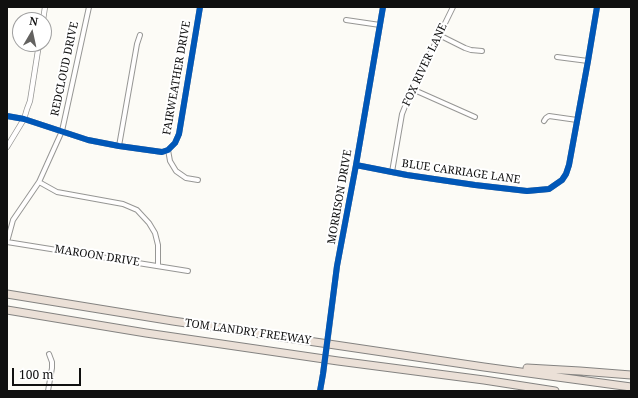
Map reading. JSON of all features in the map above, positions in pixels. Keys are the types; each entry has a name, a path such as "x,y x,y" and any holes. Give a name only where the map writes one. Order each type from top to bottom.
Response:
{"highway":[{"name":"TOM LANDRY FREEWAY","path":"7,294 173,321 631,387"},
{"name":"TOM LANDRY FREEWAY","path":"7,310 162,335 554,391"},
{"path":"484,366 631,375"},
{"path":"484,380 524,391"}],"street":[{"name":"REDCLOUD DRIVE","path":"7,242 13,220 39,182 62,131 89,7"},
{"name":"FAIRWEATHER DRIVE","path":"168,150 175,143 179,134 200,7"},
{"name":"MORRISON DRIVE","path":"320,391 337,266 384,7"},
{"name":"FOX RIVER LANE","path":"392,172 402,114 412,89 453,7"},
{"path":"544,121 549,116 577,120 597,7"},
{"path":"346,20 380,25"},
{"path":"438,35 465,48 482,51"},
{"path":"119,146 137,44 140,36"},
{"path":"7,147 24,119 30,101 38,52"},
{"path":"557,57 588,61"},
{"path":"412,89 475,118"},
{"path":"7,116 24,119 88,140 162,152 168,150 170,162 176,171 186,178 198,180"},
{"name":"BLUE CARRIAGE LANE","path":"356,165 475,185 527,191 549,189 560,181 566,174 577,120"},
{"path":"39,182 57,192 123,204 137,210 149,222 155,233 158,245 158,266"},
{"name":"MAROON DRIVE","path":"7,242 188,270"},
{"path":"48,391 52,368 52,362 49,354"}],"cycle path":[{"path":"7,116 24,119 88,140 162,152 168,150 175,143 179,134 200,7"},
{"path":"320,391 337,266 383,7"},
{"path":"356,165 407,175 475,185 527,191 549,189 562,180 569,165 597,7"}]}
